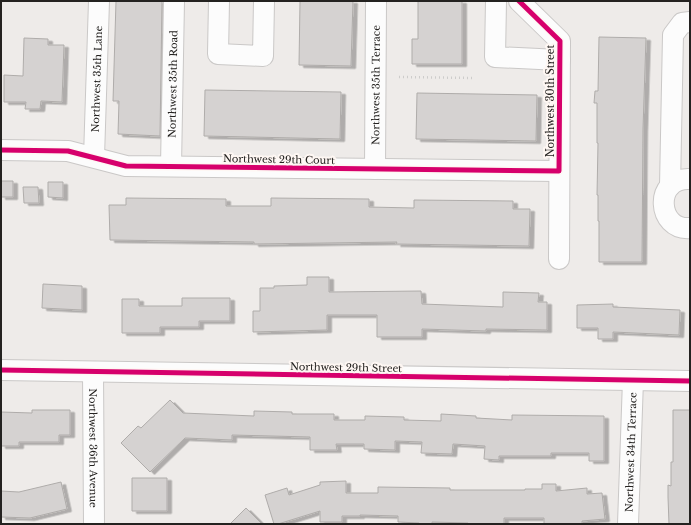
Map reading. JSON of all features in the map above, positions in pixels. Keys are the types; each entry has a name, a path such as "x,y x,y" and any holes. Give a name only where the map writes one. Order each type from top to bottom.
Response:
{"street":[{"name":"Northwest 35th Lane","path":"94,157 99,1"},
{"name":"Northwest 35th Road","path":"171,166 174,1"},
{"path":"219,1 218,54 263,56 264,1"},
{"name":"Northwest 35th Terrace","path":"375,169 376,1"},
{"path":"496,1 495,56 560,60"},
{"name":"Northwest 30th Street","path":"519,1 560,41 559,259"},
{"path":"670,186 673,36 682,23 690,22"},
{"name":"Northwest 29th Court","path":"1,150 68,151 126,166 559,171"},
{"path":"690,179 678,180 670,186 665,194 663,203 665,213 670,221 678,226 690,228"},
{"name":"Northwest 29th Street","path":"1,370 690,381"},
{"name":"Northwest 36th Avenue","path":"93,372 94,524"},
{"name":"Northwest 34th Terrace","path":"628,524 633,380"}],"path":[{"path":"399,77 475,78"}],"building":[{"path":"116,1 162,1 160,136 118,134 119,101 113,101"},
{"path":"300,1 353,1 351,66 299,65"},
{"path":"418,1 462,1 462,64 412,64 412,39 418,39"},
{"path":"599,37 646,38 643,129 642,262 599,262 597,103 594,103 595,91 598,91"},
{"path":"24,38 48,39 48,45 64,45 62,102 41,101 40,109 25,109 26,102 4,102 4,75 23,76"},
{"path":"205,90 341,92 340,139 204,136"},
{"path":"417,93 537,95 536,141 416,139"},
{"path":"1,181 13,181 13,197 1,197"},
{"path":"48,182 63,182 63,198 48,197"},
{"path":"23,187 38,187 39,203 24,203"},
{"path":"126,198 226,199 226,206 271,206 271,198 369,199 369,207 414,208 414,200 513,201 513,209 530,209 529,246 396,244 397,242 254,244 254,242 110,240 109,205 126,205"},
{"path":"307,277 329,277 329,292 421,291 422,304 503,307 503,292 539,293 538,302 547,302 547,330 486,329 486,331 422,329 422,337 377,337 377,315 327,315 327,330 253,332 253,311 260,311 260,288 307,285"},
{"path":"43,284 82,286 82,310 42,308"},
{"path":"182,298 230,298 230,321 199,321 199,327 160,327 160,333 122,333 122,299 139,299 139,306 182,306"},
{"path":"613,304 613,307 680,310 679,335 613,332 613,339 598,339 598,328 577,328 577,305"},
{"path":"170,400 183,413 254,416 254,411 292,412 292,414 334,414 334,420 365,420 365,416 404,417 404,420 441,421 441,414 512,420 512,415 604,416 604,461 589,461 589,453 551,453 551,456 499,456 499,460 484,459 485,446 453,444 452,454 421,453 422,442 395,441 395,450 364,449 364,444 336,444 337,450 310,450 310,437 232,435 232,440 185,438 150,472 121,443 138,426 141,428"},
{"path":"32,410 70,410 70,435 59,435 59,442 19,442 19,446 1,446 1,412 32,413"},
{"path":"673,410 690,410 690,524 669,524 668,485 671,486 671,462 673,462"},
{"path":"132,478 167,478 167,511 132,511"},
{"path":"346,481 346,493 378,493 378,487 450,488 450,490 525,490 542,489 542,484 556,484 556,491 587,488 587,494 602,493 605,519 582,521 582,524 544,524 544,518 504,518 504,524 432,522 432,524 419,524 398,522 398,516 360,515 342,516 342,522 320,522 320,511 274,524 265,495 287,488 289,495 320,485 320,482"},
{"path":"61,482 67,509 30,518 1,517 1,491 19,492"},
{"path":"246,508 262,524 230,524"}],"cycle path":[{"path":"1,150 68,151 126,166 559,171 560,41 519,1"},
{"path":"1,370 690,381"}]}
